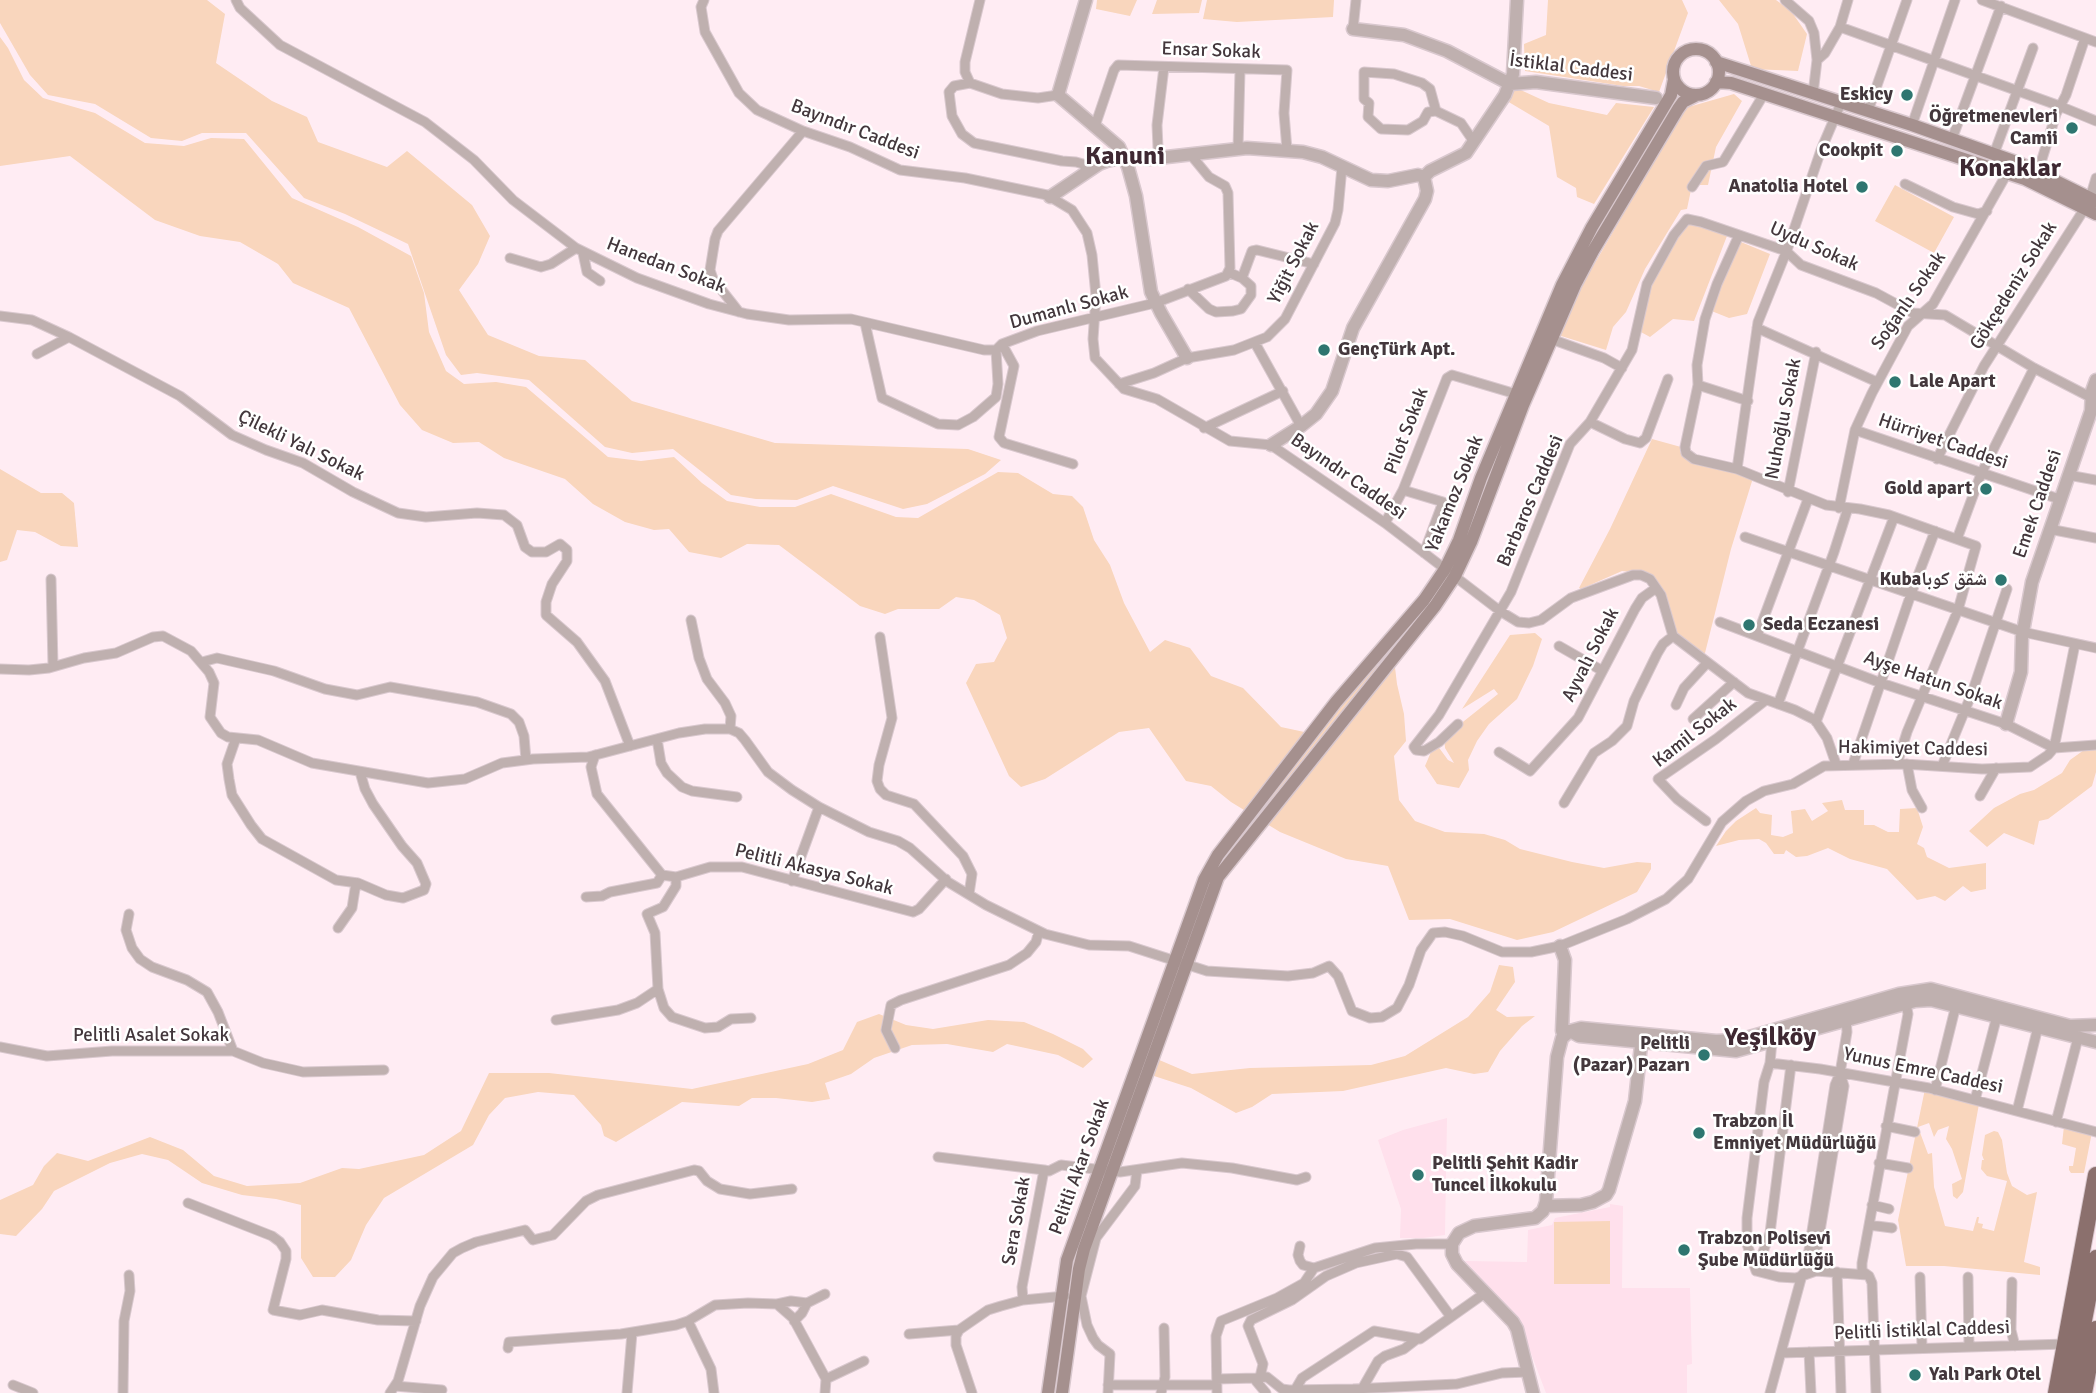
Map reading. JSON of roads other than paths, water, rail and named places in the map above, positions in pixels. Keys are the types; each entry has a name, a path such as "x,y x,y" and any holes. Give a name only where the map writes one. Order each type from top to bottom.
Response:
{"highway":[{"path":"2056,1393 2096,1175"},
{"path":"2070,1393 2096,1258"},
{"path":"2084,1393 2096,1329"},
{"path":"2094,1393 2096,1384"}],"main road":[{"path":"1716,62 1716,82 1711,89 1697,95 1683,91 1674,79 1675,64 1684,53 1698,49 1706,51 1716,62 1994,154 2011,167 2092,205"},
{"name":"Yakamoz Sokak","path":"1450,573 1459,540 1562,285 1592,227 1671,95 1674,79"},
{"path":"1716,82 1731,83 1835,118 2011,167 2038,172 2092,205"},
{"name":"Yakamoz Sokak","path":"1180,963 1221,873 1427,617 1450,573 1471,542 1523,405 1592,251 1678,109 1683,102 1697,95"},
{"name":"Pelitli Akar Sokak","path":"1062,1393 1084,1249 1106,1171 1180,963"},
{"name":"Pelitli Akar Sokak","path":"1048,1393 1067,1260 1106,1171"}],"street":[{"name":"Hanedan Sokak","path":"236,0 240,8 280,45 425,122 474,160 513,200 580,250 637,278 739,312 789,320 833,318 984,350 999,347"},
{"name":"Bayındır Caddesi","path":"704,0 701,7 705,32 739,93 757,110 909,172 965,178 1050,197 1072,210 1087,233 1097,296 1093,338 1096,358 1124,389 1157,399 1230,441 1271,445 1385,523 1518,622 1529,624 1541,620 1571,598 1633,575 1650,579 1656,588"},
{"path":"970,83 965,72 965,62 980,0"},
{"path":"1058,95 1086,0"},
{"name":"İstiklal Caddesi","path":"1356,0 1353,29 1404,35 1447,51 1510,84 1536,82 1656,98"},
{"path":"1424,177 1430,171 1461,157 1474,142 1510,84 1513,74 1517,0"},
{"path":"1785,0 1809,21 1814,33 1817,60 1813,94"},
{"path":"1817,60 1825,53 1840,27 1848,0"},
{"path":"1868,111 1907,0"},
{"path":"1912,125 1955,0"},
{"path":"1982,0 2096,42"},
{"path":"1952,139 2001,6"},
{"path":"1840,27 2096,121"},
{"path":"2038,172 2085,38"},
{"path":"1994,154 2033,48"},
{"name":"Ensar Sokak","path":"1095,126 1118,65 1287,71 1284,113 1287,150"},
{"path":"1162,158 1158,148 1157,125 1164,67"},
{"path":"1237,149 1240,70"},
{"path":"1436,111 1430,89 1422,83 1394,74 1364,72 1364,99 1369,103 1368,117 1381,129 1408,130 1423,121 1428,112 1436,111 1461,123 1474,142"},
{"path":"1087,172 1083,164 1076,162 974,143 962,134 952,116 949,92 954,86 970,83 1002,94 1038,98 1058,95 1112,140 1124,157 1136,196 1151,292 1187,358"},
{"path":"1692,187 1706,166 1723,162 1764,94"},
{"path":"1737,470 1760,316 1841,103"},
{"path":"739,312 713,279 710,270 715,239 718,231 803,131"},
{"path":"1050,197 1099,164 1124,157 1162,158 1237,149 1287,150 1322,157 1371,180 1424,177"},
{"path":"1188,289 1209,309 1216,312 1241,309 1251,295 1251,286 1242,278 1228,272 1230,246 1228,193 1225,186 1209,177 1190,154"},
{"name":"Yiğit Sokak","path":"1119,384 1154,373 1187,358 1234,350 1267,337 1285,319 1335,223 1342,167"},
{"name":"Soğanlı Sokak","path":"1778,704 1830,566 1844,508 1856,430 1877,382 1908,327 1933,304 2011,167"},
{"path":"1271,445 1315,414 1332,391 1353,328 1425,199 1427,191 1424,177"},
{"name":"Gökçedeniz Sokak","path":"1937,459 1984,366 2092,205 2096,178"},
{"path":"1905,184 1953,207 1978,214 1987,211"},
{"name":"Uydu Sokak","path":"1686,219 1786,251 1801,265 1876,293 1913,313 1945,314 2034,368 2092,398"},
{"name":"Barbaros Caddesi","path":"1458,724 1439,742 1424,751 1414,747 1439,715 1500,611 1523,566 1570,444 1590,422 1632,350 1647,284 1686,219"},
{"path":"1739,235 1705,319 1696,365 1698,386 1686,453 1693,459 1737,470 1808,499 1894,517 1976,546 1958,610 1907,732 1902,764 1922,808"},
{"path":"510,258 541,267 580,250 587,272 600,281"},
{"path":"1242,278 1252,251 1256,250 1314,264"},
{"name":"Dumanlı Sokak","path":"865,323 878,392 882,398 938,424 958,425 973,417 996,397 999,347 1037,331 1155,303 1226,276 1228,272"},
{"name":"Çilekli Yalı Sokak","path":"0,316 32,320 69,337 180,396 233,435 303,463 398,513 426,517 477,513 504,515 517,525 524,547 532,552 546,552 560,544 567,550 567,561 552,584 546,602 546,615 578,642 606,681 630,746"},
{"path":"1757,328 1877,382"},
{"path":"37,354 69,337"},
{"path":"1551,339 1604,358 1622,368"},
{"path":"1255,343 1301,426"},
{"path":"999,347 1014,366 999,437 1004,443 1073,464"},
{"name":"Nuhoğlu Sokak","path":"1788,492 1815,352"},
{"path":"1957,539 1981,474 2034,368"},
{"name":"Pilot Sokak","path":"1385,523 1403,489 1447,378 1452,375 1516,394"},
{"path":"1590,422 1625,439 1640,443 1646,438 1668,379"},
{"name":"Emek Caddesi","path":"2006,724 2021,671 2023,632 2032,582 2068,475 2091,425 2096,380"},
{"path":"1698,386 1748,401"},
{"path":"1204,428 1283,391"},
{"name":"Hürriyet Caddesi","path":"1856,430 2059,499"},
{"path":"2068,475 2096,480"},
{"path":"1403,489 1443,502 1424,553"},
{"path":"1757,636 1808,499"},
{"path":"1816,722 1894,517"},
{"path":"2049,529 2096,538"},
{"path":"1853,764 1911,594 1936,531"},
{"path":"1745,537 2023,632 2096,648"},
{"path":"51,579 53,666"},
{"path":"1656,588 1661,595 1673,636 1748,693 1816,722 1827,738 1836,764"},
{"name":"Ayvalı Sokak","path":"1499,752 1530,771 1578,718 1634,609 1642,598 1656,588"},
{"path":"1942,766 1965,711 2007,589"},
{"path":"691,620 699,658 707,679 731,716 730,730"},
{"name":"Ayşe Hatun Sokak","path":"1720,622 1881,683 2006,724 2054,748"},
{"path":"0,669 29,670 53,666 116,653 153,637 163,636 191,651 202,662 214,683 210,717 220,733 258,740 312,763 428,783 465,779 502,763 595,755 705,729 730,730 739,733 768,772 819,807 869,832 898,841 968,894 1039,931 1061,940 1089,945 1129,946 1180,963"},
{"path":"1564,803 1594,752 1612,741 1627,726 1634,701 1657,654 1663,644 1673,636"},
{"path":"880,637 892,718 877,781 887,795 914,804 963,856 972,874 968,894"},
{"path":"2054,748 2075,643"},
{"path":"1559,646 1601,670"},
{"path":"202,662 217,658 357,695 390,687 477,702 511,715 519,722 524,736 526,760"},
{"path":"1676,705 1684,688 1707,663"},
{"path":"1693,719 1734,682"},
{"name":"Kamil Sokak","path":"1706,821 1677,799 1658,779 1766,700"},
{"path":"236,738 228,764 232,795 262,839 336,880 358,883 386,895 404,898 424,890 426,884 417,863 373,804 360,772"},
{"path":"657,739 661,763 682,787 692,791 737,797"},
{"name":"Hakimiyet Caddesi","path":"1180,963 1208,971 1288,976 1313,973 1329,966 1338,976 1352,1011 1370,1018 1382,1017 1397,1007 1409,985 1420,950 1433,933 1445,932 1463,936 1502,952 1531,952 1560,946 1648,910 1666,899 1688,879 1722,822 1754,795 1793,784 1824,765 1902,764 1996,768 2030,766 2054,748 2096,745"},
{"path":"586,897 602,896 657,883 662,875 597,794 591,767 595,755"},
{"path":"1980,796 1996,768"},
{"path":"792,881 819,807"},
{"name":"Pelitli Akasya Sokak","path":"662,875 676,877 699,869 741,867 913,912 919,909 946,879"},
{"path":"676,877 676,886 663,907 647,914 655,933 658,989 664,1008 672,1017 705,1028 718,1027 731,1019 751,1018"},
{"path":"338,928 352,908 358,883"},
{"path":"129,914 127,930 132,948 140,959 207,992 233,1051"},
{"path":"895,1048 886,1030 891,1005 1009,965 1027,953 1036,942 1039,931"},
{"path":"1560,946 1565,960 1562,1031 1581,1028 1736,1051 1899,994 1925,989 1958,995 2070,1026 2096,1025"},
{"path":"556,1020 618,1010 637,1003 658,989"},
{"path":"1773,1036 1931,1000 2090,1040 2056,1122"},
{"path":"1876,1393 1872,1283 1862,1268 1908,1014 1906,1004"},
{"path":"1935,1090 1956,1005"},
{"path":"1975,1100 1997,1016"},
{"path":"1770,1393 1804,1273 1835,1085 1840,1073 1847,1032 1846,1020"},
{"path":"2017,1111 2038,1027"},
{"path":"1530,1391 1517,1329 1454,1259 1452,1244 1459,1233 1474,1226 1535,1219 1545,1206 1557,1057 1562,1038 1570,1031"},
{"path":"1756,1271 1747,1244 1747,1218 1764,1082 1770,1063 1773,1036"},
{"path":"1545,1206 1593,1202 1608,1190 1635,1101 1642,1038"},
{"name":"Pelitli Asalet Sokak","path":"0,1046 47,1056 112,1051 233,1051 263,1063 303,1072 384,1070"},
{"name":"Yunus Emre Caddesi","path":"1770,1063 1935,1090 2096,1132"},
{"path":"1756,1271 1770,1233 1791,1065"},
{"path":"1886,1126 1915,1132"},
{"name":"Sera Sokak","path":"938,1157 1044,1170 1022,1287 1023,1300"},
{"path":"1044,1170 1049,1171 1061,1165 1106,1171 1137,1170 1182,1163 1232,1168 1297,1180 1306,1177"},
{"path":"1880,1163 1908,1168"},
{"path":"442,1390 393,1390 433,1277 453,1252 475,1242 525,1230 533,1240 553,1236 586,1201 597,1195 694,1170 699,1171 707,1181 720,1189 750,1194 792,1189"},
{"path":"1137,1170 1135,1186 1096,1238 1078,1296 1093,1338 1110,1354 1108,1389 1217,1386 1258,1377 1271,1380 1282,1388 1295,1390 1362,1389 1457,1384 1503,1373 1528,1372"},
{"path":"188,1203 272,1236 280,1242 286,1251 286,1259 273,1310 300,1315 322,1310 378,1320 416,1321"},
{"path":"1872,1205 1889,1209"},
{"path":"1869,1225 1892,1228"},
{"path":"1300,1246 1300,1261 1303,1265 1314,1268 1375,1248 1452,1244"},
{"path":"1266,1393 1256,1381 1263,1364 1248,1326 1251,1320 1292,1300 1326,1276 1356,1263 1397,1254 1408,1257 1451,1317"},
{"path":"1217,1386 1216,1336 1221,1321 1277,1298 1304,1283 1314,1268"},
{"path":"1756,1271 1796,1278 1816,1271 1867,1275"},
{"path":"1837,1272 1841,1393"},
{"path":"123,1393 129,1275"},
{"path":"1920,1277 1922,1348"},
{"path":"1968,1278 1969,1347"},
{"path":"2012,1282 2011,1330 2015,1346"},
{"path":"1362,1389 1378,1361 1426,1336 1485,1293"},
{"path":"508,1348 509,1342 632,1333 688,1321 715,1306 791,1301 807,1303 825,1294"},
{"path":"972,1393 956,1345 959,1330 988,1310 1023,1300 1078,1296"},
{"path":"794,1321 807,1303"},
{"path":"777,1304 794,1321 826,1380 825,1393"},
{"path":"688,1321 710,1369 714,1393"},
{"path":"1162,1389 1164,1328"},
{"path":"909,1335 959,1330"},
{"path":"1295,1390 1302,1378 1374,1331 1417,1339"},
{"path":"627,1393 632,1333"},
{"name":"Pelitli İstiklal Caddesi","path":"1781,1353 2065,1344"},
{"path":"1809,1352 1811,1393"},
{"path":"826,1380 864,1361"},
{"path":"13,1385 33,1393"}],"place":[{"name":"Eskicy","path":"1907,95"},
{"name":"Öğretmenevleri Camii","path":"2072,128"},
{"name":"Cookpit","path":"1897,151"},
{"name":"Anatolia Hotel","path":"1862,187"},
{"name":"GençTürk Apt.","path":"1324,350"},
{"name":"Lale Apart","path":"1895,382"},
{"name":"Gold apart","path":"1986,489"},
{"name":"Kubaشقق كوبا","path":"2001,580"},
{"name":"Seda Eczanesi","path":"1749,625"},
{"name":"Pelitli (Pazar) Pazarı","path":"1704,1055"},
{"name":"Trabzon İl Emniyet Müdürlüğü","path":"1699,1133"},
{"name":"Pelitli Şehit Kadir Tuncel İlkokulu","path":"1418,1175"},
{"name":"Trabzon Polisevi Şube Müdürlüğü","path":"1684,1250"},
{"name":"Yalı Park Otel","path":"1915,1375"}],"district":[{"name":"Kanuni","path":"1125,157"},
{"name":"Konaklar","path":"2010,169"},
{"name":"Yeşilköy","path":"1770,1038"}]}
